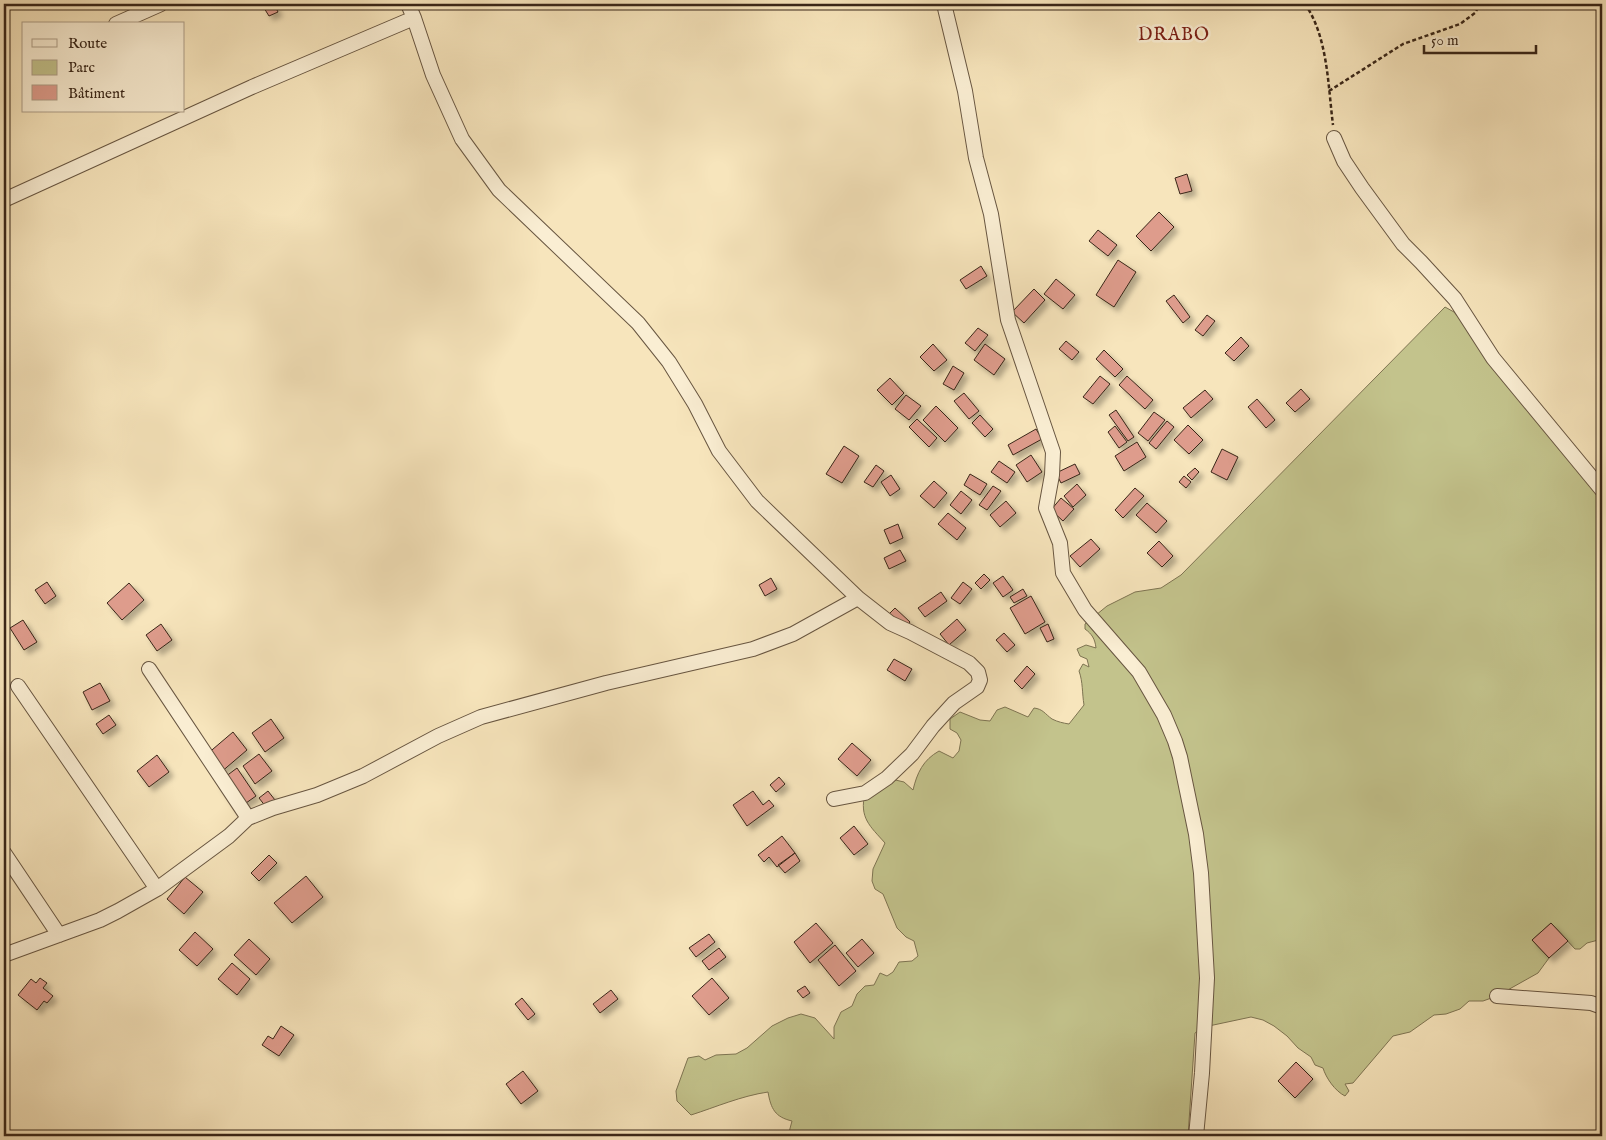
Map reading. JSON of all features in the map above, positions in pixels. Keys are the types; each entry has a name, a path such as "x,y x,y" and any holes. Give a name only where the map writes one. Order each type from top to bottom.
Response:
{"street":[{"path":"120,22 161,4"},
{"path":"408,4 433,75 462,139 499,190 638,323 669,362 719,451 756,501 858,598 890,623 969,664 978,672 980,680 977,688 954,703 933,726 912,754 887,778 865,793 834,800"},
{"path":"944,4 965,91 976,158 991,214 1008,320 1053,452 1052,475 1046,508 1060,543 1063,573 1085,610 1139,672 1164,715 1180,757 1196,834 1201,873 1207,978 1202,1073 1196,1136"},
{"path":"4,200 252,87 414,18"},
{"path":"1334,138 1344,161 1357,181 1403,244 1455,299 1493,358 1602,490"},
{"path":"4,955 106,917 157,889 229,836 248,818 273,808 317,795 362,776 438,736 480,717 606,683 753,649 793,634 858,598"},
{"path":"149,669 248,818"},
{"path":"18,686 157,889"},
{"path":"4,853 59,935"},
{"path":"1498,996 1590,1002 1602,1007"}],"path":[{"path":"1305,4 1313,16 1322,43 1334,138"},
{"path":"1329,91 1403,44 1460,24 1475,13 1480,4"}],"green space":[{"path":"1445,307 1454,312 1602,490 1602,939 1587,943 1580,949 1575,949 1551,923 1532,940 1549,958 1538,973 1497,996 1483,1001 1469,1001 1460,1009 1446,1014 1434,1015 1410,1032 1393,1036 1353,1083 1345,1084 1349,1091 1345,1096 1331,1084 1323,1068 1315,1065 1311,1057 1298,1048 1287,1036 1263,1020 1251,1017 1204,1027 1195,1033 1188,1136 788,1136 792,1121 781,1117 772,1108 768,1092 738,1099 691,1115 677,1101 676,1091 688,1058 699,1056 705,1060 716,1055 736,1054 747,1048 772,1026 801,1014 815,1018 834,1039 834,1027 841,1012 852,1006 857,994 865,986 874,985 880,973 887,976 893,972 899,962 912,961 918,956 914,941 906,937 897,928 883,894 875,889 872,881 873,869 885,843 867,821 863,809 865,793 887,778 904,782 913,790 921,768 929,758 939,751 953,758 959,751 961,740 957,733 950,729 950,719 960,712 980,720 990,721 997,710 1005,707 1028,717 1034,708 1042,711 1054,720 1069,724 1084,705 1079,671 1083,664 1089,667 1087,659 1080,656 1077,649 1086,645 1096,648 1093,637 1085,629 1085,624 1107,606 1135,592 1161,588 1181,575"}],"building":[{"path":"274,4 278,12 269,16 264,8"},
{"path":"1187,174 1192,191 1180,194 1175,178"},
{"path":"1159,212 1174,227 1151,251 1136,236"},
{"path":"1098,230 1117,245 1108,256 1089,241"},
{"path":"1118,260 1136,272 1114,307 1096,295"},
{"path":"981,266 987,276 966,289 960,280"},
{"path":"1056,279 1075,295 1063,309 1044,294"},
{"path":"1034,289 1045,300 1024,323 1012,312"},
{"path":"1174,295 1190,317 1183,323 1166,301"},
{"path":"1207,315 1215,321 1203,336 1195,330"},
{"path":"978,328 988,335 975,351 965,343"},
{"path":"1241,337 1249,346 1234,361 1225,353"},
{"path":"1066,341 1079,352 1072,360 1059,349"},
{"path":"933,344 947,360 934,371 920,357"},
{"path":"985,344 1005,359 994,375 974,360"},
{"path":"1104,350 1123,369 1115,377 1096,359"},
{"path":"953,366 964,373 954,390 943,384"},
{"path":"1100,376 1110,384 1093,404 1083,397"},
{"path":"1127,376 1153,400 1145,409 1119,385"},
{"path":"890,378 904,393 892,405 877,390"},
{"path":"1301,389 1310,399 1295,412 1286,403"},
{"path":"1205,390 1213,399 1191,418 1183,408"},
{"path":"964,393 979,411 969,419 954,401"},
{"path":"906,395 921,406 909,420 895,409"},
{"path":"1257,399 1275,420 1266,428 1248,407"},
{"path":"936,406 958,428 945,442 923,420"},
{"path":"1116,410 1134,437 1128,441 1109,415"},
{"path":"1154,412 1165,420 1148,441 1138,433"},
{"path":"980,415 993,429 985,437 972,423"},
{"path":"917,419 937,438 929,447 909,427"},
{"path":"1167,421 1174,427 1156,449 1149,443"},
{"path":"1188,425 1203,440 1189,454 1174,440"},
{"path":"1115,426 1127,442 1119,448 1108,432"},
{"path":"1036,429 1042,439 1013,455 1008,445"},
{"path":"1137,442 1146,457 1124,471 1115,456"},
{"path":"844,446 859,456 842,483 826,474"},
{"path":"1222,449 1238,457 1227,480 1211,472"},
{"path":"1031,455 1042,472 1027,482 1016,465"},
{"path":"999,461 1015,472 1007,483 991,472"},
{"path":"1075,464 1080,474 1061,483 1056,473"},
{"path":"876,465 884,471 873,487 864,482"},
{"path":"1195,468 1199,472 1192,480 1187,475"},
{"path":"970,474 987,484 980,495 964,485"},
{"path":"891,475 900,489 890,496 881,482"},
{"path":"1184,476 1191,482 1186,488 1179,482"},
{"path":"934,481 947,493 934,508 920,496"},
{"path":"1077,484 1086,495 1073,507 1064,496"},
{"path":"993,486 1001,491 987,510 979,505"},
{"path":"1135,488 1144,496 1123,518 1115,510"},
{"path":"961,491 972,500 961,514 950,505"},
{"path":"1061,498 1074,509 1063,521 1051,510"},
{"path":"1006,501 1016,513 1000,527 990,515"},
{"path":"1147,503 1167,521 1156,533 1136,515"},
{"path":"948,513 966,528 957,540 938,524"},
{"path":"898,524 903,538 890,544 884,530"},
{"path":"1091,539 1100,549 1080,567 1070,556"},
{"path":"1159,541 1173,556 1162,567 1147,553"},
{"path":"900,550 906,561 889,569 884,558"},
{"path":"984,574 990,580 981,589 975,583"},
{"path":"1003,576 1013,590 1003,597 993,583"},
{"path":"771,578 777,589 765,596 759,585"},
{"path":"47,582 56,596 45,604 35,590"},
{"path":"963,582 972,589 960,604 951,598"},
{"path":"129,583 144,600 122,620 107,603"},
{"path":"1023,589 1027,596 1014,603 1010,597"},
{"path":"941,592 947,601 925,617 918,608"},
{"path":"1031,596 1045,622 1025,634 1010,608"},
{"path":"895,608 910,622 905,628 889,614"},
{"path":"957,619 966,630 949,645 940,634"},
{"path":"23,620 37,642 24,650 10,628"},
{"path":"161,624 172,640 157,651 146,635"},
{"path":"1048,624 1054,639 1047,642 1040,628"},
{"path":"1004,633 1015,645 1007,652 996,640"},
{"path":"894,659 912,669 905,681 887,670"},
{"path":"1027,666 1035,674 1022,689 1014,681"},
{"path":"100,683 110,701 92,710 83,692"},
{"path":"109,715 116,725 103,734 96,724"},
{"path":"271,719 284,738 265,752 252,733"},
{"path":"233,732 247,750 220,773 206,755"},
{"path":"852,743 871,760 857,776 838,759"},
{"path":"259,754 272,771 255,784 243,766"},
{"path":"157,755 169,772 149,787 137,771"},
{"path":"237,768 256,796 236,810 217,783"},
{"path":"779,777 785,784 776,792 770,785"},
{"path":"268,791 275,800 266,807 259,798"},
{"path":"753,791 763,805 769,800 774,806 747,826 733,805"},
{"path":"854,826 868,844 854,855 840,838"},
{"path":"782,836 795,853 777,867 769,857 764,862 758,855"},
{"path":"795,853 800,861 785,873 778,865"},
{"path":"269,855 277,863 259,881 251,873"},
{"path":"306,876 323,897 292,923 274,903"},
{"path":"185,877 203,892 184,914 167,899"},
{"path":"816,923 833,943 810,963 794,942"},
{"path":"1551,923 1568,941 1549,958 1532,940"},
{"path":"195,932 213,949 197,966 179,950"},
{"path":"709,934 715,942 696,957 689,948"},
{"path":"249,939 270,959 256,975 234,955"},
{"path":"862,939 874,953 858,967 846,953"},
{"path":"835,945 856,971 839,986 818,960"},
{"path":"719,948 726,957 709,970 702,961"},
{"path":"232,963 250,979 237,995 218,979"},
{"path":"40,978 47,983 43,988 53,996 47,1003 44,1001 37,1010 18,995 31,979 36,983"},
{"path":"712,978 729,998 709,1015 692,996"},
{"path":"805,986 810,993 803,998 797,991"},
{"path":"611,990 618,999 600,1013 593,1004"},
{"path":"522,998 535,1014 528,1020 515,1004"},
{"path":"281,1026 294,1035 279,1056 262,1045 268,1036 273,1039"},
{"path":"1296,1062 1313,1079 1295,1098 1278,1081"},
{"path":"523,1071 538,1091 521,1104 506,1084"}],"district":[{"name":"DRABO","path":"1174,34"}]}
